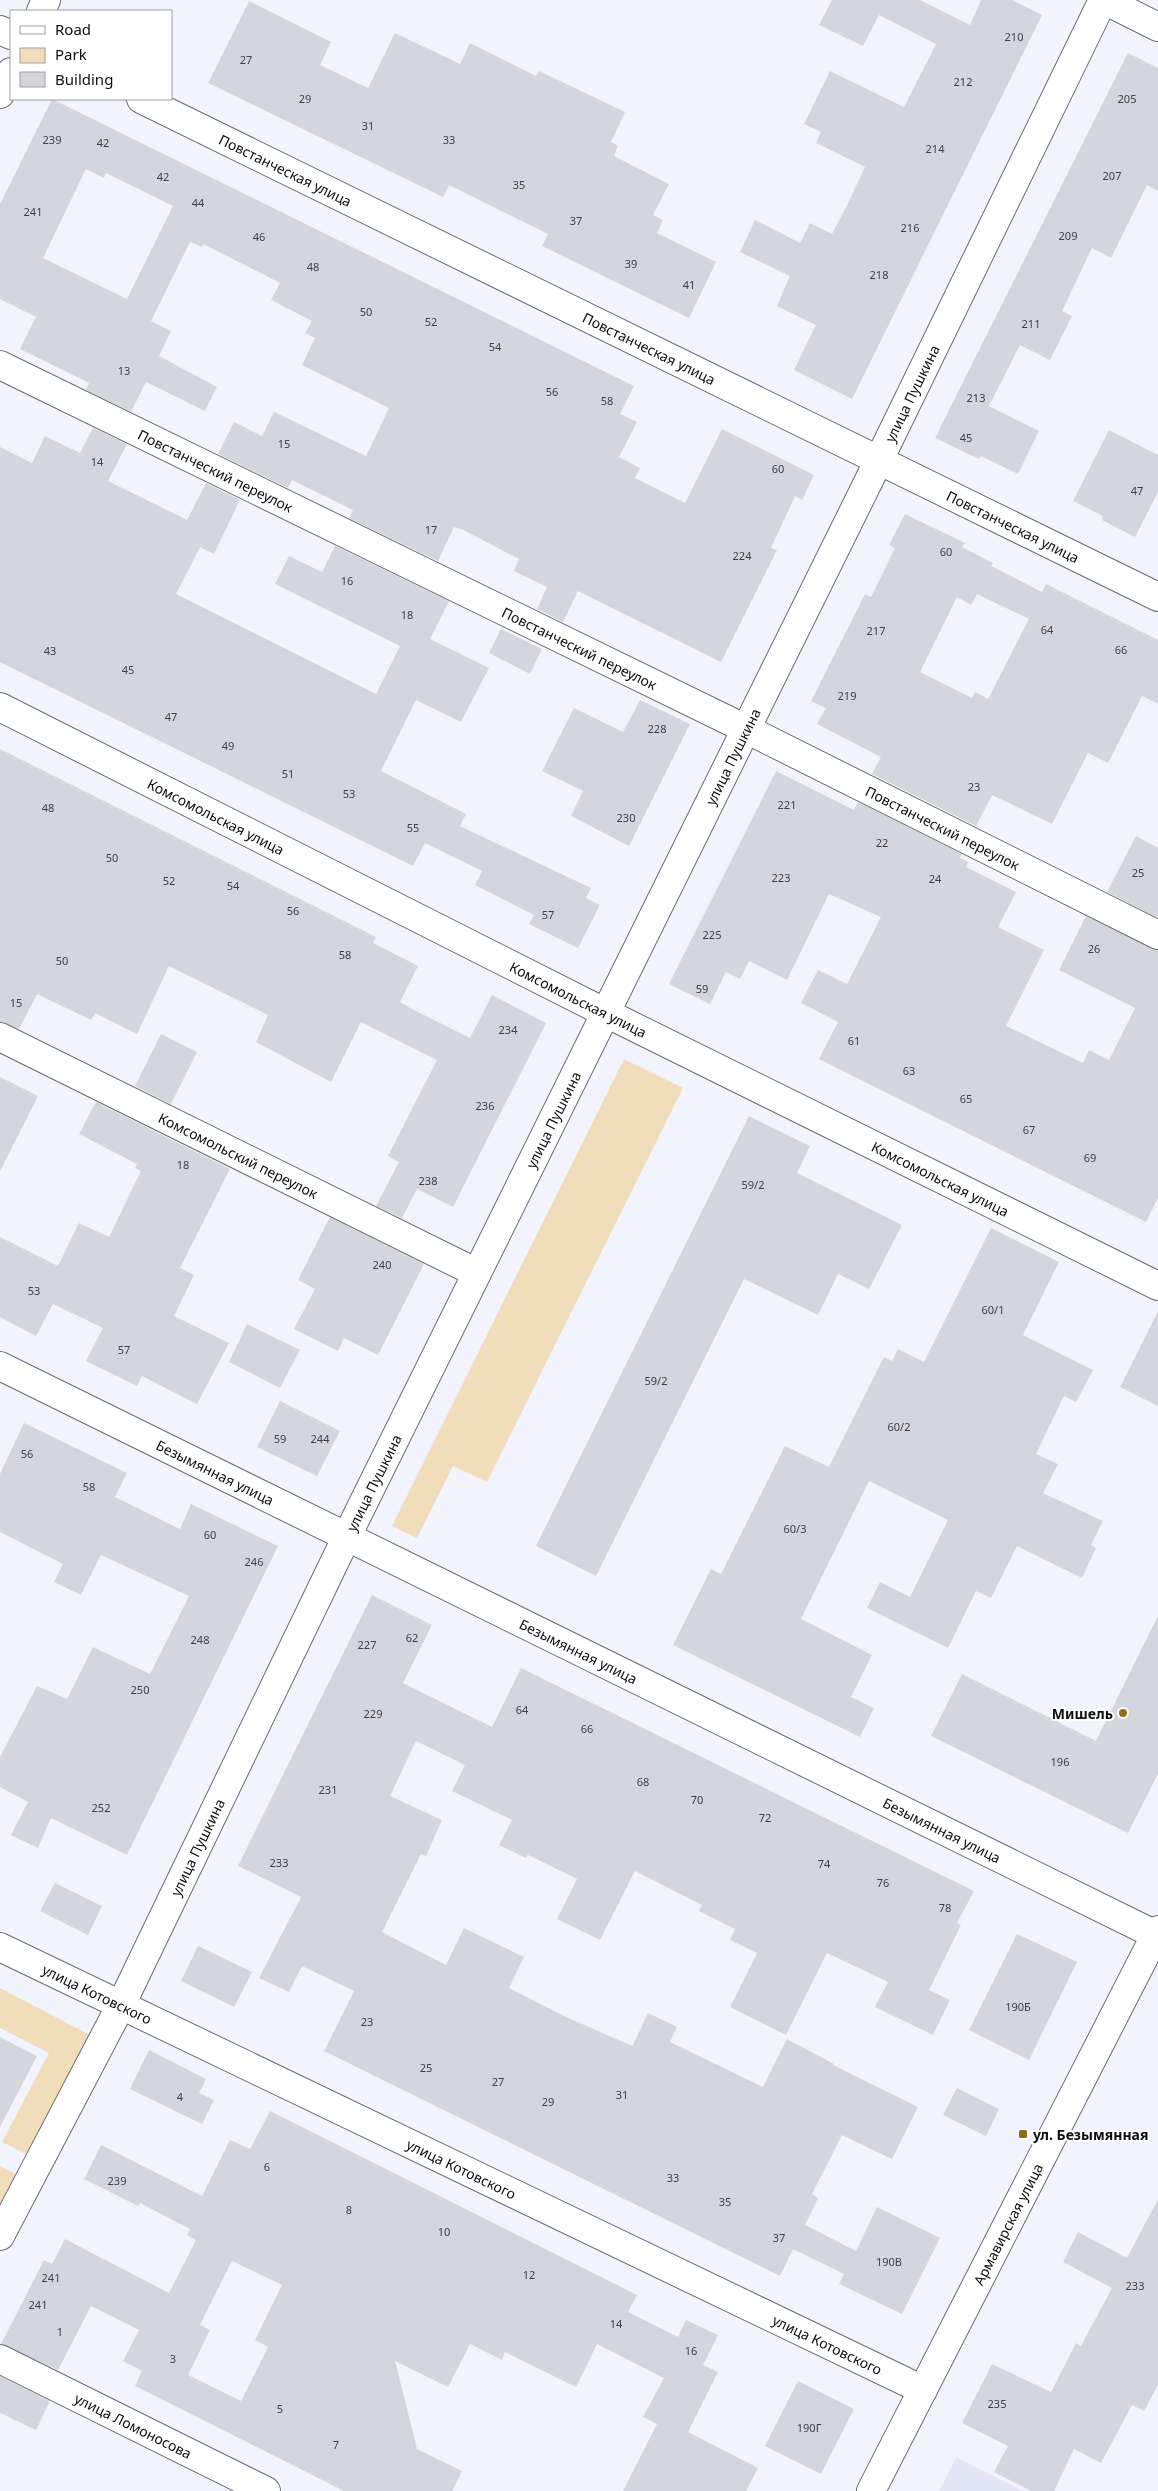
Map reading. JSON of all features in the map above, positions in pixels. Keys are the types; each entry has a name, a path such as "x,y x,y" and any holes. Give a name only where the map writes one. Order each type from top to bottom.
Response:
{"street":[{"path":"1104,0 1158,27"},
{"name":"улица Пушкина","path":"0,2236 121,2005 347,1536 606,1014 1104,0"},
{"path":"0,94 10,74"},
{"name":"Повстанческая улица","path":"143,100 1158,598"},
{"name":"Повстанческий переулок","path":"0,365 746,729 1158,935"},
{"name":"Комсомольская улица","path":"0,707 606,1014 1158,1286"},
{"name":"Комсомольский переулок","path":"0,1037 477,1273"},
{"name":"Безымянная улица","path":"0,1366 1157,1934"},
{"name":"Армавирская улица","path":"871,2491 1157,1934"},
{"name":"улица Котовского","path":"0,1947 923,2390"},
{"name":"улица Ломоносова","path":"0,2359 266,2491"}],"shaded area":[{"path":"956,2457 1023,2491 939,2491"}],"green space":[{"path":"624,1059 683,1088 487,1482 453,1466 417,1538 392,1526"},
{"path":"0,1988 92,2036 30,2156 2,2142 49,2053 0,2028"},
{"path":"0,2166 23,2178 0,2222"}],"building":[{"path":"832,0 920,0 970,25 981,0 1012,0 1042,15 852,399 794,370 816,325 777,306 790,276 740,252 755,220 800,243 810,223 832,234 848,203 865,167 816,143 821,132 804,124 830,71 904,107 936,44 879,15 863,46 819,25"},
{"path":"249,1 331,42 320,65 368,88 395,33 460,64 470,43 536,76 539,71 625,112 611,142 618,146 614,156 669,184 653,215 663,220 657,233 716,262 689,318 542,246 548,234 449,185 443,197 208,83"},
{"path":"1128,53 1158,68 1158,191 1147,185 1111,258 1092,248 1062,311 1072,316 1050,360 1020,345 989,406 1039,431 1018,474 981,456 979,459 935,438"},
{"path":"52,100 54,100 634,386 620,414 637,422 619,457 640,468 635,478 685,503 722,429 814,475 802,500 795,496 771,548 777,550 721,662 578,591 563,622 537,609 547,587 514,571 519,559 463,530 454,527 438,561 349,518 353,510 292,480 288,488 218,454 234,422 262,436 274,412 366,456 389,408 302,365 315,338 305,333 312,321 271,300 280,283 203,244 202,247 190,242 151,321 171,331 159,356 217,387 205,411 146,382 131,412 86,390 89,383 20,349 36,317 0,299 0,204","holes":["86,169 104,178 106,173 173,206 127,299 43,258"]},
{"path":"93,428 127,444 108,481 187,520 206,483 240,500 214,554 200,547 176,594 376,694 400,646 275,584 289,556 322,572 335,546 449,601 430,639 489,668 461,722 416,700 381,771 466,814 460,826 591,888 586,898 600,905 578,948 529,924 534,915 475,885 482,871 425,843 413,866 0,662 0,447 32,463 45,436 80,453"},
{"path":"1109,430 1158,455 1158,492 1135,537 1102,520 1103,516 1073,501"},
{"path":"905,514 965,543 962,547 993,563 991,566 1042,592 1046,584 1158,640 1158,704 1142,696 1108,763 1088,753 1052,824 992,795 976,826 872,774 881,757 817,724 826,708 811,701 865,594 871,597 895,548 889,545","holes":["977,594 1029,619 988,699 975,692 972,698 920,672 957,597 971,605"]},
{"path":"501,629 542,649 530,674 489,653"},
{"path":"640,700 690,724 629,846 571,816 583,791 542,771 574,708 623,732"},
{"path":"0,749 376,937 373,943 418,966 400,1002 410,1008 470,1038 492,995 546,1023 453,1207 417,1189 402,1218 376,1206 399,1162 388,1156 437,1060 361,1022 331,1082 256,1042 268,1015 169,966 137,1034 95,1013 91,1020 37,994 19,1029 0,1022"},
{"path":"776,771 854,810 858,802 962,854 960,858 968,862 966,867 1016,892 998,927 1044,950 1006,1026 1083,1063 1089,1050 1109,1060 1135,1008 1059,970 1086,916 1158,950 1158,1198 1146,1222 819,1059 838,1022 801,1003 818,970 847,984 881,917 829,894 787,980 749,961 740,979 726,972 710,1004 669,984"},
{"path":"1136,836 1158,848 1158,918 1107,892"},
{"path":"161,1034 197,1052 171,1104 135,1086"},
{"path":"0,1077 38,1096 0,1171"},
{"path":"96,1102 230,1169 180,1268 194,1275 174,1316 229,1343 197,1404 142,1376 137,1386 86,1361 103,1328 53,1304 36,1336 0,1317 0,1237 58,1266 79,1223 109,1237 141,1171 135,1168 137,1164 79,1134"},
{"path":"749,1116 810,1146 797,1173 902,1225 869,1289 838,1274 818,1315 744,1279 596,1576 536,1546"},
{"path":"330,1217 424,1264 378,1355 344,1338 338,1351 294,1329 315,1289 298,1280"},
{"path":"991,1228 1059,1262 1023,1335 1093,1370 1076,1402 1064,1396 1036,1454 1058,1464 1043,1493 1103,1521 1091,1545 1096,1548 1082,1578 1017,1546 991,1598 976,1591 948,1648 867,1608 880,1582 910,1597 948,1520 869,1481 801,1619 872,1655 851,1697 874,1708 860,1737 673,1645 711,1569 721,1574 785,1446 829,1467 884,1357 892,1361 898,1349 924,1362"},
{"path":"1158,1311 1158,1406 1120,1387"},
{"path":"247,1324 300,1350 280,1388 229,1362"},
{"path":"280,1401 340,1431 317,1476 257,1447"},
{"path":"24,1423 127,1473 115,1497 180,1529 191,1504 278,1546 127,1855 51,1818 38,1848 11,1835 28,1802 0,1787 0,1757 37,1686 67,1699 93,1647 150,1674 189,1596 101,1555 81,1595 54,1582 63,1564 0,1532 0,1474"},
{"path":"372,1595 432,1625 403,1683 492,1727 521,1668 974,1891 957,1923 961,1925 929,1990 950,2000 933,2035 875,2007 888,1982 827,1953 786,2035 730,2007 757,1953 730,1940 735,1929 699,1911 702,1905 635,1871 600,1940 557,1919 577,1879 528,1855 526,1858 499,1845 512,1820 452,1791 465,1765 416,1741 390,1796 442,1820 426,1856 421,1854 382,1932 446,1965 464,1928 524,1957 509,1988 566,2017 630,2045 633,2045 648,2013 677,2027 670,2042 763,2087 787,2039 833,2065 918,2107 892,2159 842,2135 812,2194 818,2198 805,2225 856,2251 877,2207 940,2238 902,2314 839,2284 844,2274 793,2249 780,2276 324,2051 354,1991 302,1966 289,1992 259,1978 301,1897 238,1866"},
{"path":"1158,1616 1158,1774 1128,1833 931,1736 962,1674 1096,1741"},
{"path":"55,1883 102,1906 88,1935 40,1911"},
{"path":"1017,1934 1077,1962 1029,2060 969,2030"},
{"path":"198,1946 252,1972 234,2007 181,1981"},
{"path":"0,2037 37,2056 0,2127"},
{"path":"149,2050 206,2079 199,2093 214,2100 202,2124 130,2089"},
{"path":"957,2088 999,2109 986,2136 943,2115"},
{"path":"270,2111 637,2295 628,2312 678,2337 686,2320 718,2335 703,2365 718,2372 688,2432 758,2468 746,2491 623,2491 657,2424 643,2417 664,2378 597,2344 576,2387 505,2352 502,2360 470,2344 448,2387 395,2361 417,2449 462,2471 452,2491 344,2491 135,2386 142,2371 123,2361 139,2330 91,2306 58,2370 1,2344 44,2260 52,2264 65,2239 169,2293 196,2240 187,2235 190,2229 140,2203 138,2206 84,2179 101,2145 202,2196 230,2140 250,2149","holes":["232,2261 282,2285 255,2340 268,2347 241,2401 188,2375 210,2330 200,2325"]},
{"path":"1158,2199 1158,2385 1144,2411 1132,2405 1101,2463 1074,2449 1054,2491 1031,2491 994,2472 1008,2446 962,2423 992,2364 1051,2392 1076,2343 1081,2346 1112,2288 1063,2262 1078,2232 1127,2258"},
{"path":"0,2376 50,2401 36,2430 0,2413"},
{"path":"798,2381 854,2409 821,2474 765,2446"}],"place":[{"name":"Мишель","path":"1123,1713"},
{"name":"ул. Безымянная","path":"1023,2134"}]}
